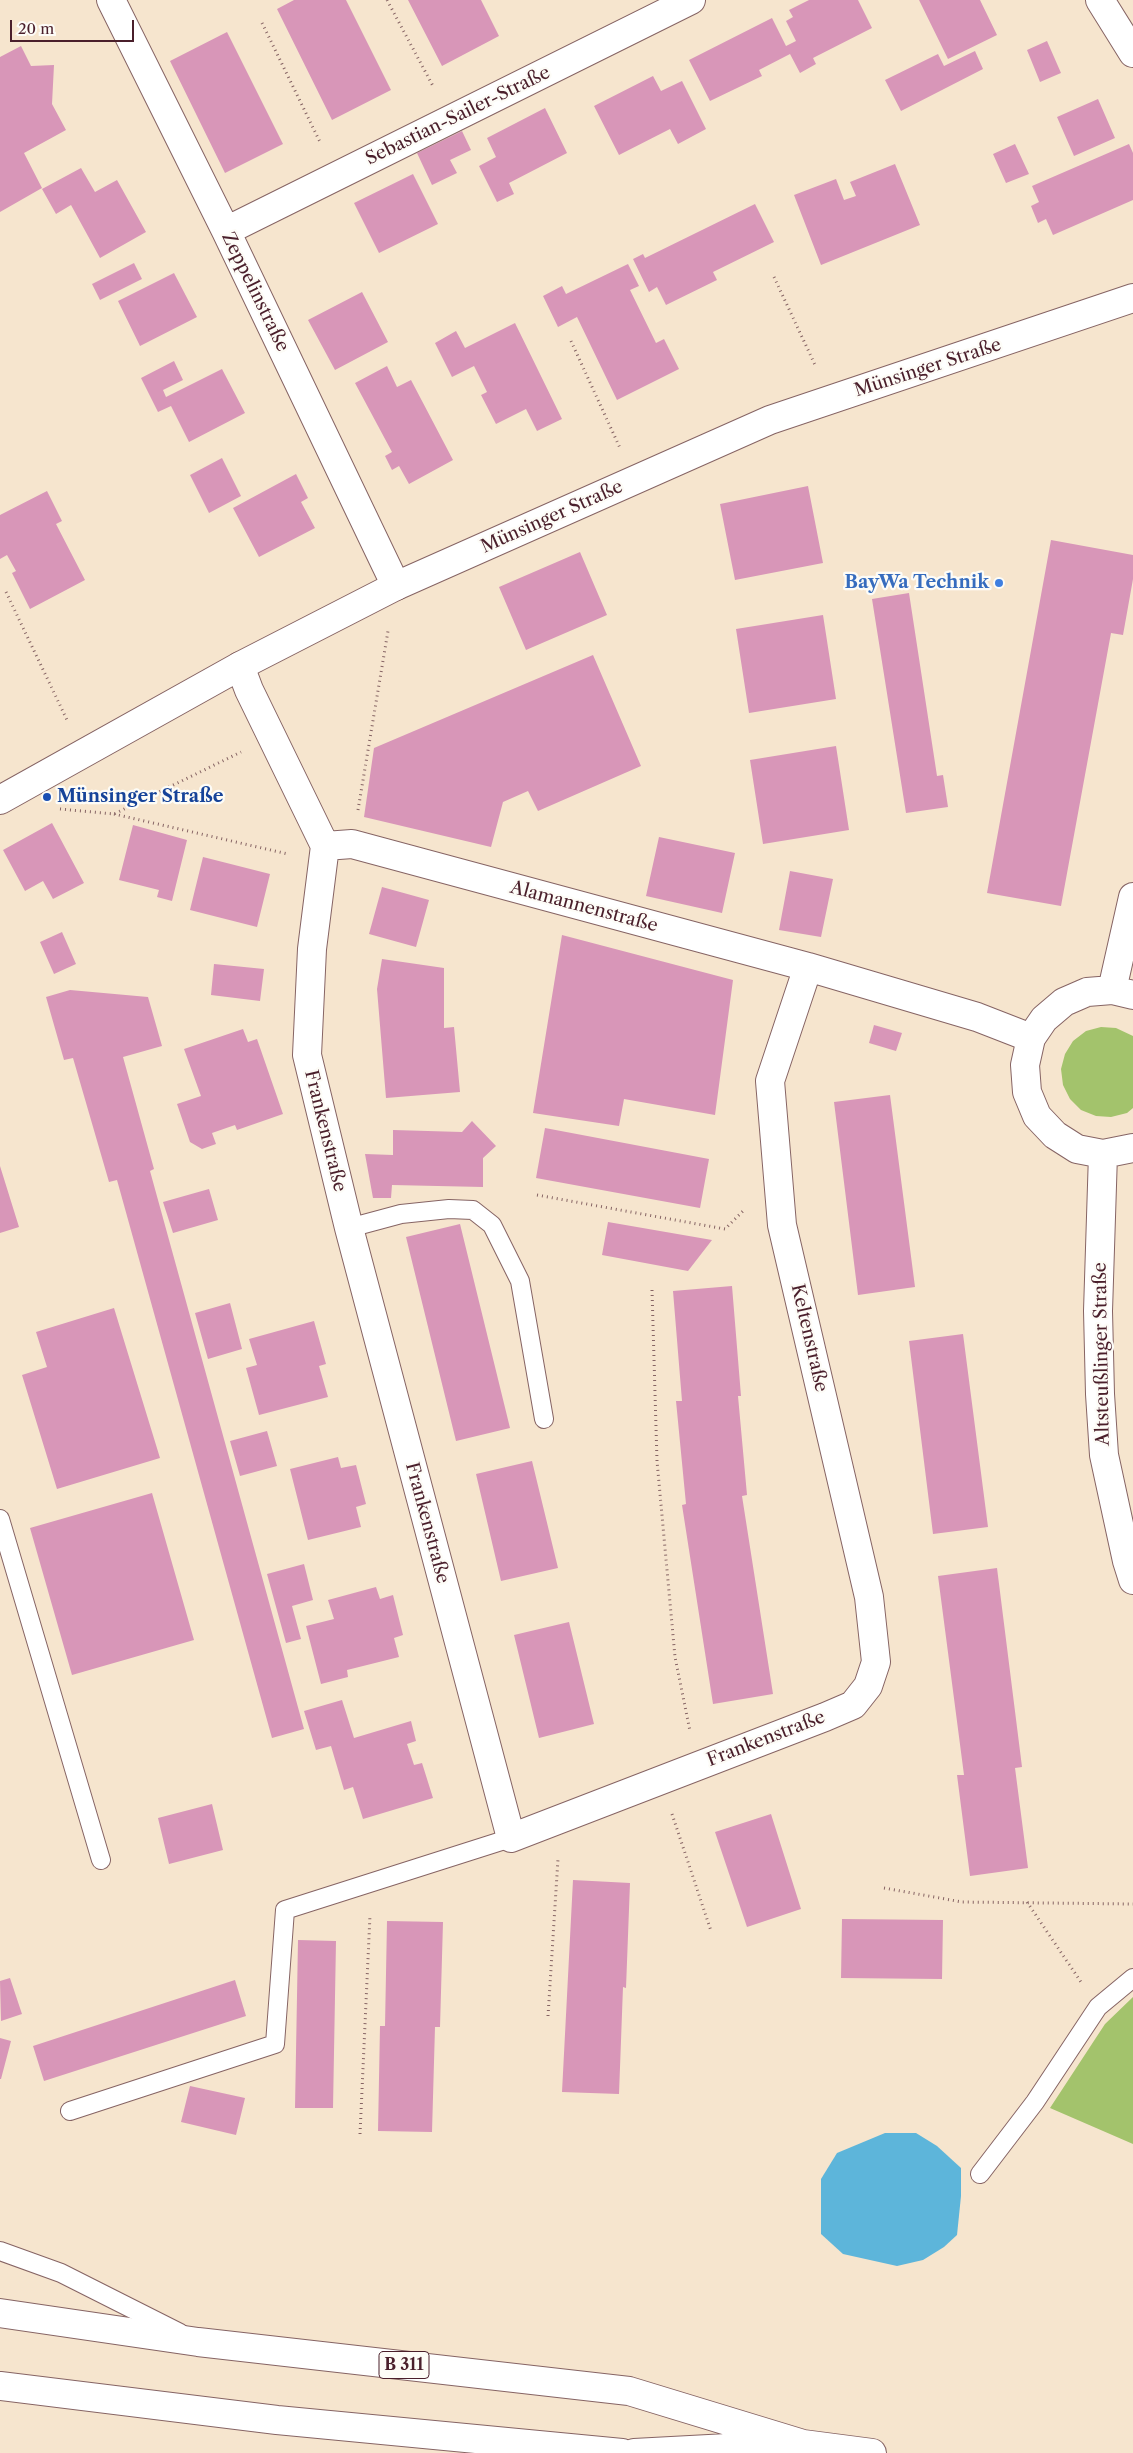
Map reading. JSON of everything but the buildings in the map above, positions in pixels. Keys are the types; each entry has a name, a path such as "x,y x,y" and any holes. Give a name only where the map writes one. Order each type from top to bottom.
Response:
{"street":[{"name":"Zeppelinstraße","path":"111,0 226,231 396,586"},
{"name":"Sebastian-Sailer-Straße","path":"226,231 690,0"},
{"path":"1100,0 1133,53"},
{"name":"Münsinger Straße","path":"0,800 240,666 396,586 634,480 770,420 1133,298"},
{"path":"240,666 249,690 325,846"},
{"name":"Alamannenstraße","path":"325,846 352,844 808,967 976,1017 1031,1038"},
{"name":"Frankenstraße","path":"325,846 312,949 307,1054 349,1228 511,1838 853,1705"},
{"path":"1133,897 1123,992 1087,992 1064,1002 1044,1019 1031,1038 1025,1065 1027,1092 1037,1116 1054,1135 1077,1149 1102,1154 1133,1148"},
{"name":"Keltenstraße","path":"808,967 770,1081 782,1225 869,1597 876,1662 868,1686 853,1705"},
{"name":"Altsteußlinger Straße","path":"1102,1154 1098,1311 1100,1394 1104,1446 1126,1561 1133,1580"},
{"name":"B 311","path":"0,2313 198,2342 629,2391 802,2444 872,2453"},
{"path":"0,2386 277,2420 622,2453"},
{"name":"B 311","path":"634,2453 802,2444"}],"lane":[{"path":"349,1228 402,1214 449,1209 473,1210 492,1225 520,1281 544,1419"},
{"path":"0,1519 101,1860"},
{"path":"70,2111 275,2044 285,1910 511,1838"},
{"path":"980,2174 1035,2102 1098,2007 1133,1978"},
{"path":"0,2251 61,2273 198,2342"}],"path":[{"path":"386,0 451,119"},
{"path":"262,23 337,176"},
{"path":"774,277 831,400"},
{"path":"571,341 634,480"},
{"path":"352,844 396,586"},
{"path":"6,592 83,754"},
{"path":"114,814 273,736"},
{"path":"29,784 43,808 114,814 290,854 325,846"},
{"path":"537,1195 725,1229 778,1176"},
{"path":"652,1290 657,1461 673,1637 675,1657 697,1766"},
{"path":"660,1780 711,1931"},
{"path":"548,2016 561,1819"},
{"path":"360,2134 371,1882"},
{"path":"884,1888 962,1902 1133,1904"},
{"path":"1027,1902 1098,2007"}],"green space":[{"path":"1101,1027 1116,1028 1133,1036 1133,1108 1127,1113 1111,1117 1096,1116 1081,1110 1070,1099 1063,1085 1061,1069 1065,1054 1073,1041 1086,1031"},
{"path":"1133,1997 1133,2144 1050,2108 1105,2024"}],"water":[{"path":"885,2133 916,2133 937,2146 961,2168 961,2196 957,2235 944,2247 923,2260 897,2266 843,2254 821,2234 821,2179 837,2153"}],"place":[{"name":"BayWa Technik","path":"999,583"},
{"name":"Münsinger Straße","path":"47,797"}]}
